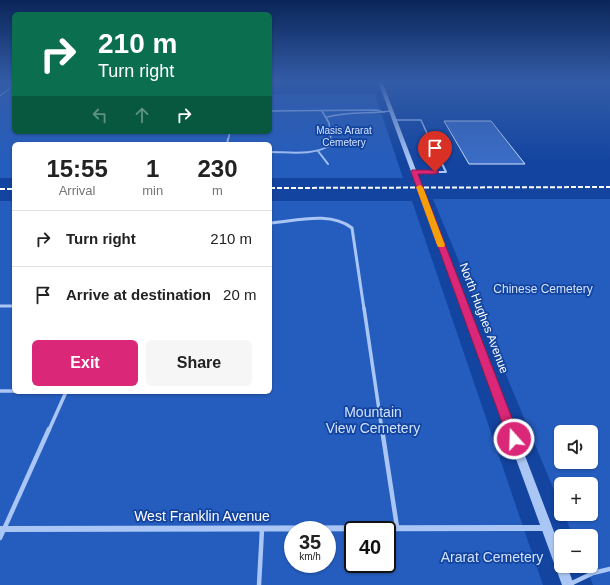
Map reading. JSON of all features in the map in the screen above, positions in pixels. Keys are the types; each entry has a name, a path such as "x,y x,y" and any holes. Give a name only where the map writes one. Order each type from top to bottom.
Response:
{"street":[{"name":"North Hughes Avenue","path":"388,111 395,120 554,547"},
{"name":"West Franklin Avenue","path":"2,529 547,528"},
{"name":"North Hughes Avenue","path":"564,573 568,585"}],"lane":[{"path":"272,111 388,111"},
{"path":"272,152 318,151 327,149 331,145 330,130 327,117 322,111"},
{"path":"327,117 340,113 377,113 388,111"},
{"path":"395,120 421,120 446,172 414,172"},
{"path":"318,151 328,164"},
{"path":"272,223 313,219 336,220 349,224 352,228 397,528"},
{"path":"0,306 12,306"},
{"path":"0,391 12,391"},
{"path":"0,538 2,529 65,394"},
{"path":"259,585 262,528"},
{"path":"568,585 593,573 610,569"}],"green space":[{"name":"Masis Ararat Cemetery","path":"0,108 12,108 12,134 272,134 272,108 380,108 403,178 272,178 272,142 12,142 12,178 0,178"},
{"name":"Chinese Cemetery","path":"433,199 610,199 610,585 593,585 589,573 598,573 598,529 570,529 567,521 598,521 598,477 554,477 554,490"},
{"name":"Mountain View Cemetery","path":"0,201 12,201 12,394 272,394 272,201 412,201 543,585 0,585"}],"building":[{"path":"444,121 491,121 525,164 469,164"}],"railway":[{"path":"272,188 610,187"},
{"path":"0,189 12,189"}],"slow traffic":[{"path":"420,187 441,245"}],"route":[{"path":"435,172 414,172 514,439"}],"park label":[{"name":"Ararat Cemetery","path":"492,557"}]}
